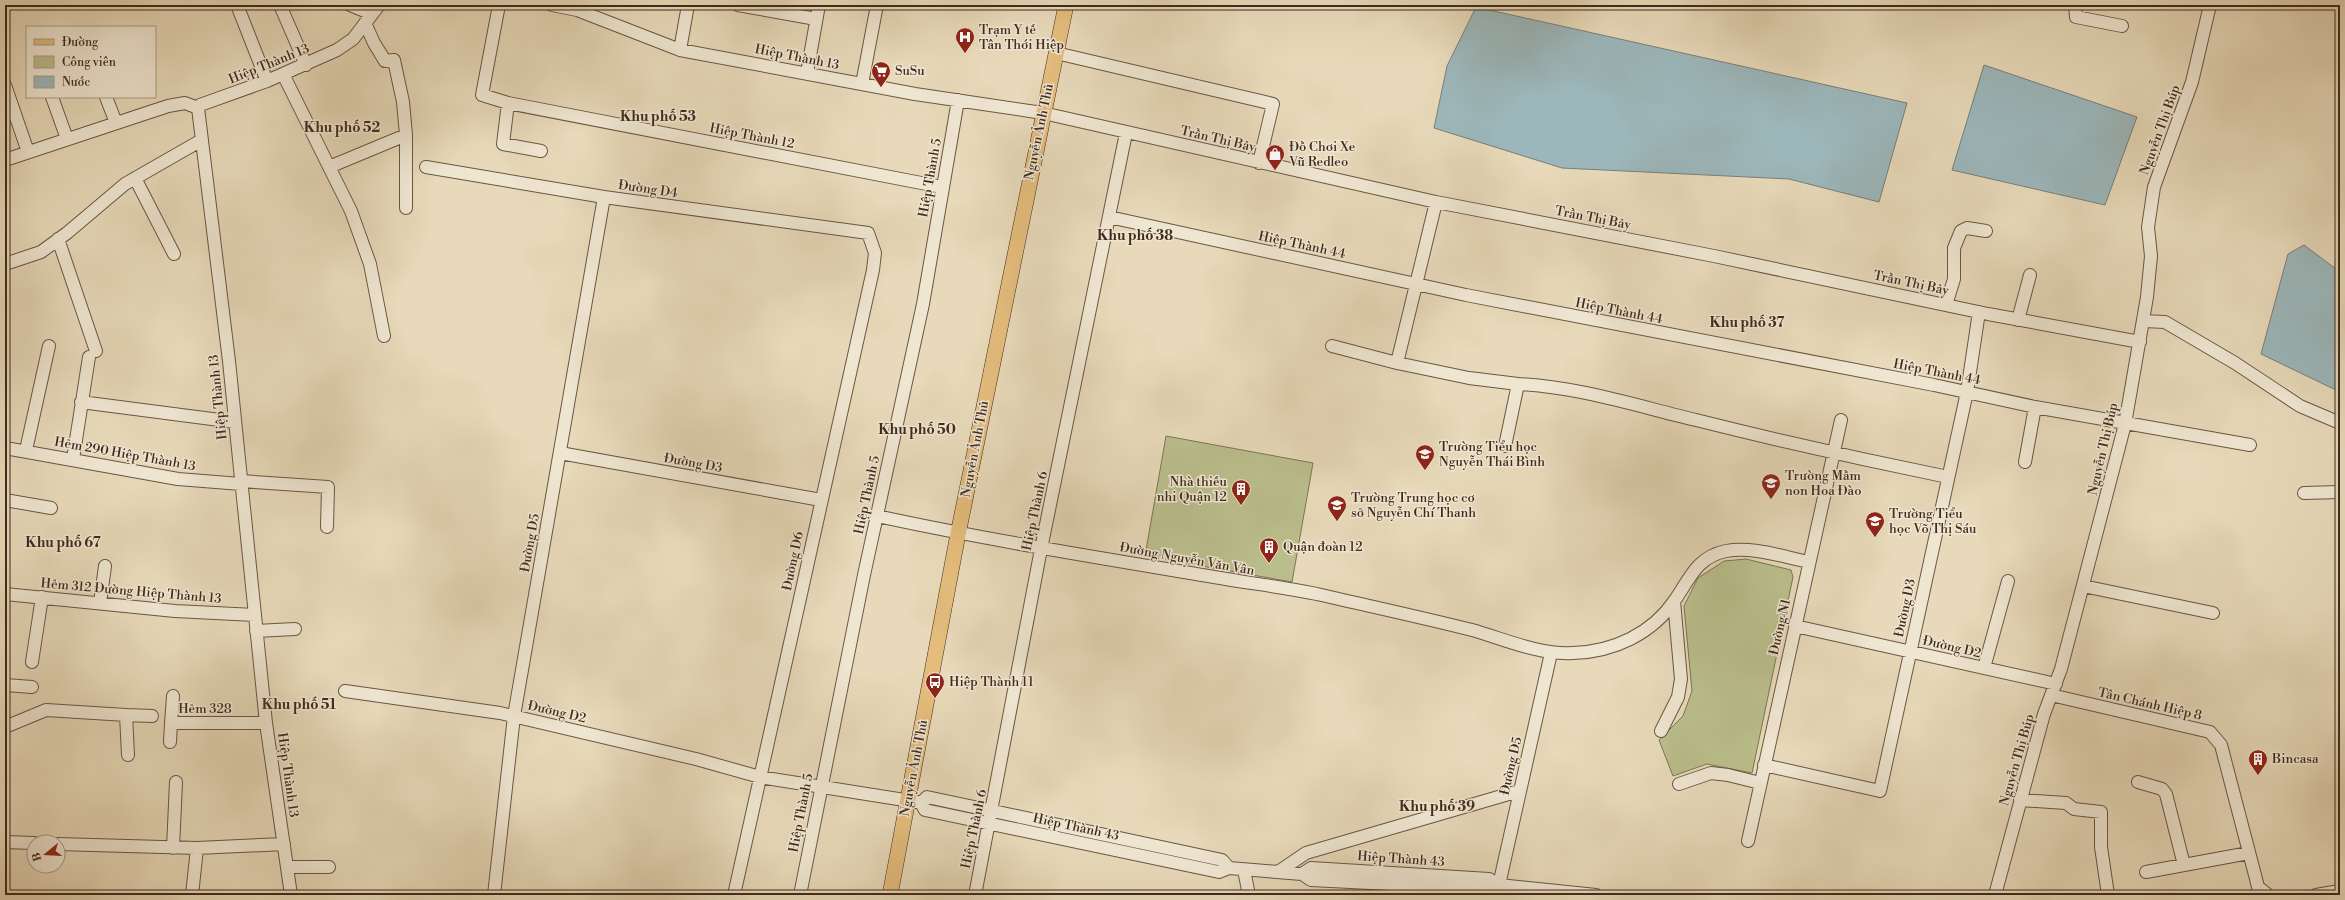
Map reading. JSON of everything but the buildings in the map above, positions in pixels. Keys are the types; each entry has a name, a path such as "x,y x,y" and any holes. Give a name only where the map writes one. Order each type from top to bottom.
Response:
{"main road":[{"name":"Nguyễn Ảnh Thủ","path":"890,895 914,801 958,534 1066,5"}],"street":[{"path":"237,5 267,81"},
{"path":"280,5 306,65"},
{"path":"350,5 372,14 374,44 386,61 394,60 403,102 406,134 404,175 406,208"},
{"name":"Hiệp Thành 12","path":"499,5 482,95 508,103 942,187"},
{"path":"680,50 688,5"},
{"path":"738,5 765,7 816,19"},
{"path":"807,73 819,5"},
{"path":"862,84 877,5"},
{"path":"2076,5 2076,17 2122,26"},
{"name":"Nguyễn Thị Búp","path":"1996,895 2020,800 2054,690 2083,586 2125,424 2144,321 2150,256 2148,227 2154,187 2192,82 2210,5"},
{"name":"Hiệp Thành 13","path":"560,6 577,10 680,50 862,84 1043,113"},
{"name":"Hiệp Thành 13","path":"291,895 266,723 235,422 200,141 198,108 200,105 267,81 337,50 353,39 372,14"},
{"path":"1056,53 1273,104 1259,163"},
{"path":"284,74 351,211 370,264 384,336"},
{"path":"5,85 28,152"},
{"path":"52,98 67,139"},
{"path":"106,98 116,123"},
{"name":"Hiệp Thành 5","path":"800,895 820,786 922,304 958,100"},
{"path":"5,160 168,106 185,103 198,108"},
{"path":"508,103 502,143 541,151"},
{"name":"Trần Thị Bảy","path":"1043,113 1436,202 1714,256 2018,320 2140,342"},
{"name":"Hiệp Thành 6","path":"975,895 990,823 1041,549 1126,133"},
{"path":"329,167 406,134"},
{"path":"5,264 41,252 125,184 200,141"},
{"name":"Đường D4","path":"426,168 604,197 868,233"},
{"path":"135,178 174,254"},
{"name":"Đường D5","path":"494,895 514,716 604,197"},
{"path":"1397,363 1436,202"},
{"name":"Hiệp Thành 44","path":"1110,217 1416,285 1967,392 2035,407 2250,445"},
{"path":"1946,305 1954,279 1954,248 1961,232 1967,228 1986,230"},
{"name":"Đường D6","path":"734,895 873,270 875,253 868,233"},
{"path":"58,239 92,354 81,402 73,460"},
{"path":"2018,320 2030,275"},
{"name":"Đường D3","path":"1764,765 1880,791 1967,392 1979,312"},
{"path":"2144,321 2165,322 2235,363 2300,406 2340,423"},
{"path":"26,450 49,346"},
{"path":"1332,346 1397,363 1469,378 1518,384 1542,385 1622,401 1834,454 1948,477"},
{"path":"1505,446 1518,384"},
{"path":"81,402 235,422"},
{"path":"2025,462 2035,407"},
{"name":"Đường N1","path":"1748,841 1841,420"},
{"name":"Hẻm 290 Hiệp Thành 13","path":"5,448 26,450 178,479 328,487 326,527"},
{"name":"Đường D3","path":"560,453 821,500"},
{"path":"2304,493 2340,492"},
{"path":"5,500 51,508"},
{"name":"Đường Nguyễn Văn Vân","path":"877,516 958,534 1041,549 1314,594 1457,627 1551,652 1572,653 1598,651 1621,644 1638,635 1657,620 1674,601 1690,574 1700,562 1712,555 1741,549 1809,562"},
{"path":"100,603 105,566"},
{"path":"1984,668 2008,582"},
{"path":"2083,586 2213,613"},
{"name":"Hẻm 312 Đường Hiệp Thành 13","path":"5,594 255,615"},
{"path":"32,662 42,597"},
{"path":"1661,731 1678,697 1681,679 1674,601"},
{"name":"Đường D2","path":"1795,626 1984,668 2054,690"},
{"path":"256,631 295,629"},
{"name":"Đường D5","path":"1499,885 1551,652"},
{"path":"5,685 32,687"},
{"name":"Tân Chánh Hiệp 8","path":"2054,690 2210,732 2221,746 2258,887 2268,895"},
{"name":"Đường D2","path":"345,691 514,716 696,759 760,777"},
{"name":"Hẻm 328","path":"173,696 171,723 266,723"},
{"path":"5,726 46,710 152,716"},
{"path":"126,714 128,755"},
{"path":"170,742 171,723"},
{"path":"1679,784 1711,773 1728,775 1760,783"},
{"name":"Hiệp Thành 43","path":"760,777 914,801 927,797 1222,860 1229,868"},
{"path":"173,848 176,782"},
{"path":"2138,782 2162,789 2166,794 2184,865"},
{"name":"Hiệp Thành 43","path":"1278,872 1306,853 1519,791"},
{"path":"2020,800 2066,803 2074,809 2101,812 2100,834 2108,895"},
{"name":"Hiệp Thành 43","path":"914,801 925,810 1219,872 1229,868 1302,874 1312,880 1490,889 1499,885 1596,895"},
{"path":"5,842 26,843"},
{"path":"66,844 197,848 284,844"},
{"path":"192,895 197,848"},
{"path":"2146,872 2249,853"},
{"path":"288,867 329,867"},
{"path":"1244,870 1250,895"},
{"path":"2316,895 2340,892"}],"green space":[{"name":"Nhà thiếu nhi Quận 12","path":"1166,436 1313,463 1292,582 1145,556"},
{"path":"1746,559 1791,570 1793,577 1752,773 1707,764 1673,776 1659,740 1683,716 1692,691 1684,606 1698,578 1724,561"}],"water":[{"path":"1476,7 1907,103 1879,202 1789,179 1562,168 1434,128 1447,66"},
{"path":"1984,65 2137,117 2105,205 1952,170"},
{"path":"2304,245 2340,272 2340,392 2261,354 2288,254"}],"place":[{"name":"Trạm Y tế Tân Thới Hiệp","path":"965,54"},
{"name":"SuSu","path":"881,88"},
{"name":"Đồ Chơi Xe Vũ Redleo","path":"1275,171"},
{"name":"Trường Tiểu học Nguyễn Thái Bình","path":"1425,471"},
{"name":"Trường Mầm non Hoa Đào","path":"1771,500"},
{"name":"Nhà thiếu nhi Quận 12","path":"1241,506"},
{"name":"Trường Trung học cơ sở Nguyễn Chí Thanh","path":"1337,522"},
{"name":"Trường Tiểu học Võ Thị Sáu","path":"1875,538"},
{"name":"Quận đoàn 12","path":"1269,564"},
{"name":"Hiệp Thành 11","path":"935,699"},
{"name":"Bincasa","path":"2258,776"}],"district":[{"name":"Khu phố 53","path":"658,117"},
{"name":"Khu phố 52","path":"342,128"},
{"name":"Khu phố 38","path":"1135,236"},
{"name":"Khu phố 37","path":"1747,323"},
{"name":"Khu phố 50","path":"917,430"},
{"name":"Khu phố 67","path":"63,543"},
{"name":"Khu phố 51","path":"299,705"},
{"name":"Khu phố 39","path":"1437,807"}]}
